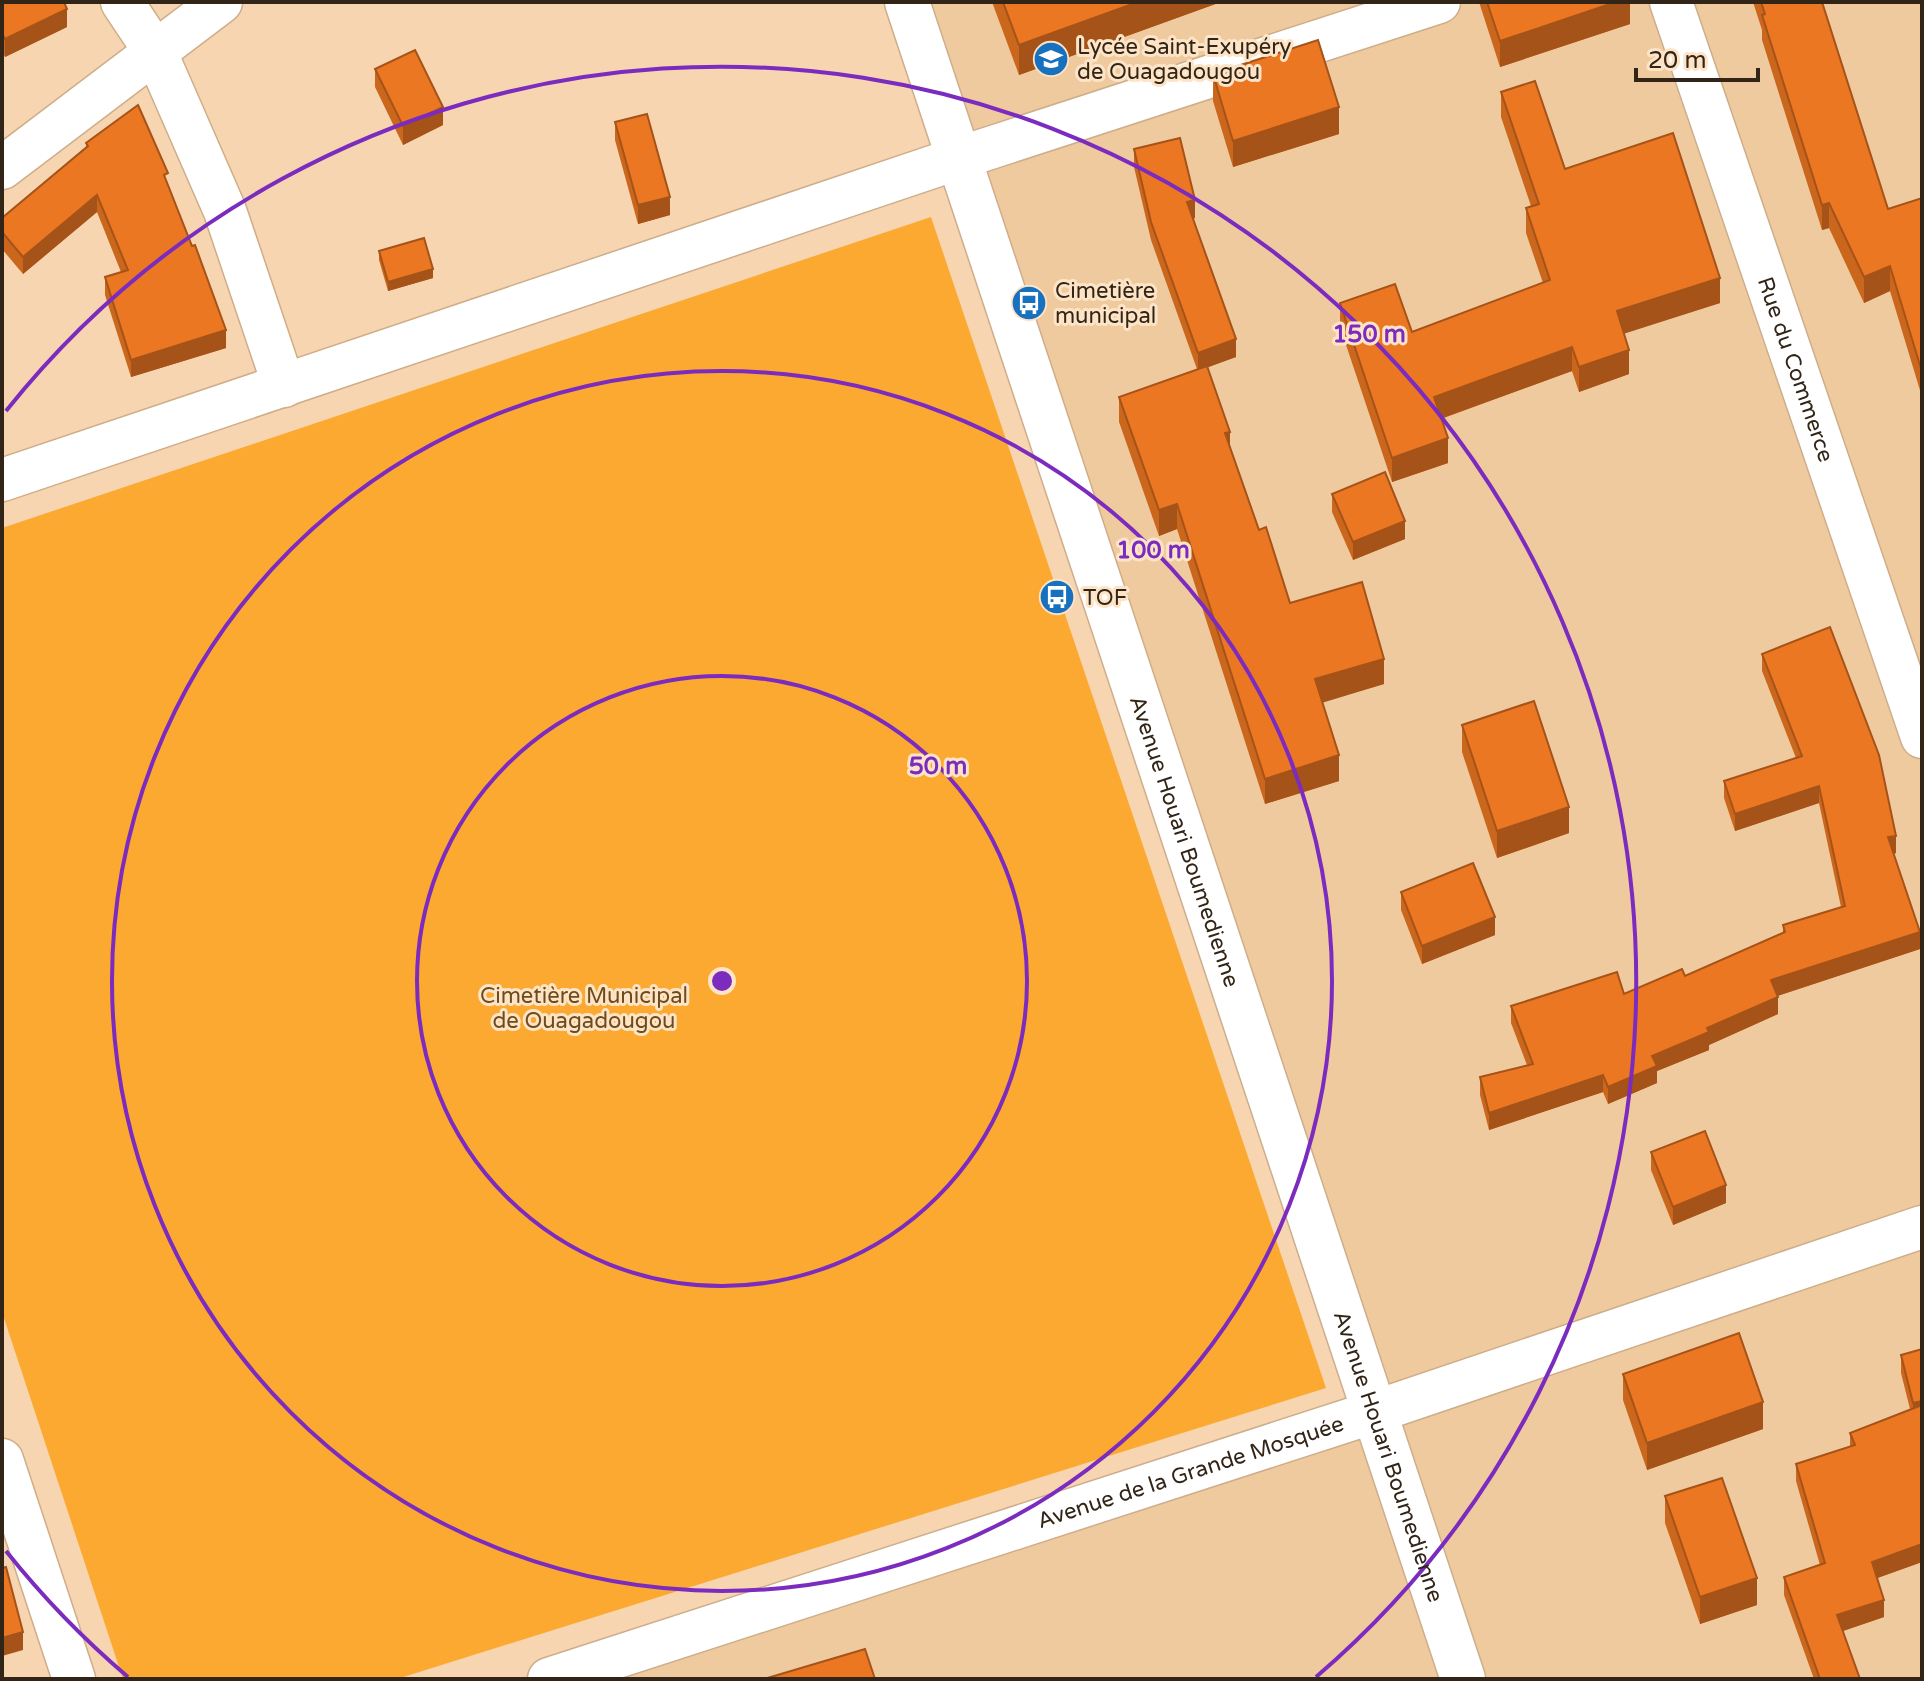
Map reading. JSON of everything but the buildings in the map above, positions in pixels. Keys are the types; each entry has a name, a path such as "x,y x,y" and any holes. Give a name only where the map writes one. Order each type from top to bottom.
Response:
{"main road":[{"name":"Avenue Houari Boumedienne","path":"907,2 1463,1679"}],"street":[{"path":"122,2 156,53 225,211 284,386"},
{"path":"2,168 221,2"},
{"path":"2,480 959,158 1439,2"},
{"name":"Rue du Commerce","path":"1671,2 1922,737"},
{"name":"Avenue de la Grande Mosquée","path":"549,1679 1374,1412 1922,1227"},
{"path":"2,1460 9,1504 74,1679"}],"shaded area":[{"path":"908,2 1922,2 1922,1679 549,1679 1374,1411"}],"green space":[{"name":"Cimetière Municipal de Ouagadougou","path":"931,217 1326,1388 397,1679 123,1679 2,1312 2,528"}],"place":[{"name":"Lycée Saint-Exupéry de Ouagadougou","path":"1051,59"},
{"name":"Cimetière municipal","path":"1029,303"},
{"name":"TOF","path":"1057,597"}]}
